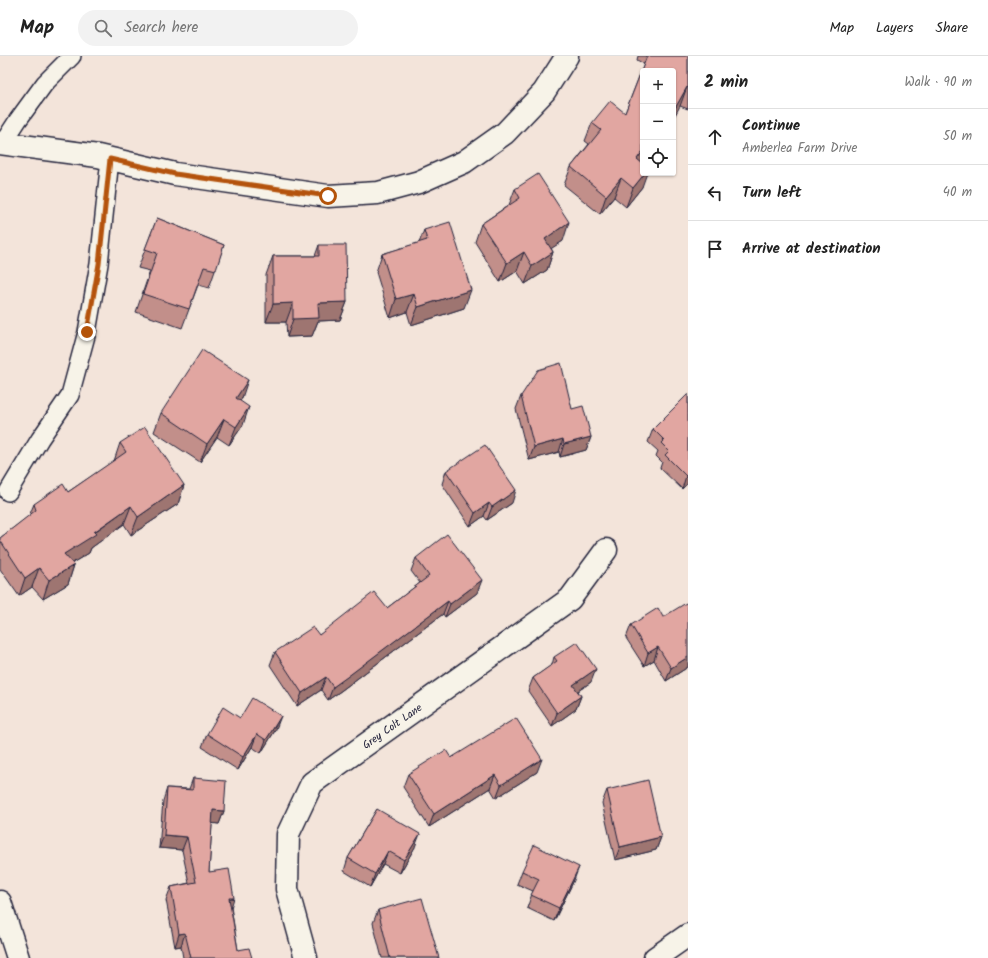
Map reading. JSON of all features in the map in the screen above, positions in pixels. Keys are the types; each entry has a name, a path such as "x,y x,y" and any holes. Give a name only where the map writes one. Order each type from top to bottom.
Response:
{"street":[{"path":"1,143 98,156 175,174 328,196 378,194 419,182 464,162 505,134 544,92 567,56"},
{"name":"Grey Colt Lane","path":"306,958 287,889 288,834 312,783 570,599 606,550"},
{"path":"0,902 18,958"},
{"path":"656,958 688,935"}],"lane":[{"path":"1,143 45,83 72,56"},
{"path":"8,492 40,439 70,395 87,332 99,264 110,159"}],"building":[{"path":"647,56 688,56 688,88 687,87 676,107 676,68 642,68"},
{"path":"640,74 640,155 637,159 640,162 640,176 643,176 633,188 621,178 606,196 571,167 601,130 592,123 610,101 625,113"},
{"path":"538,174 569,222 545,239 553,252 532,266 524,252 507,263 481,224 520,198 515,189"},
{"path":"157,218 224,245 216,270 204,267 189,309 143,294 157,253 145,249"},
{"path":"450,222 471,290 418,307 414,294 396,299 382,254 427,240 424,230"},
{"path":"319,245 346,245 347,302 318,303 319,318 293,319 293,303 273,304 273,256 319,256"},
{"path":"202,350 248,380 236,398 249,407 236,427 224,419 207,444 161,413"},
{"path":"561,363 572,409 583,406 591,437 564,444 563,439 534,447 521,396 538,370"},
{"path":"688,394 688,475 686,476 665,455 669,451 661,443 664,440 653,429"},
{"path":"145,427 184,485 138,517 131,506 94,532 96,534 64,554 74,565 49,580 39,568 25,578 0,538 36,510 34,504 63,484 68,492 126,452 120,443"},
{"path":"485,445 516,490 492,507 489,503 475,513 446,471"},
{"path":"447,534 482,580 450,604 448,601 333,687 326,677 302,693 275,652 313,627 319,635 374,592 387,608 429,576 416,558"},
{"path":"686,603 688,606 688,657 671,668 658,647 648,653 631,625 658,608 663,617"},
{"path":"577,642 596,669 573,685 581,696 557,713 533,678 557,661 554,657"},
{"path":"252,698 281,716 266,740 257,734 243,757 207,734 223,707 240,718"},
{"path":"516,718 542,759 501,785 495,775 434,814 408,774 446,750 451,758"},
{"path":"193,778 226,781 224,811 213,810 209,872 229,869 234,898 229,898 238,950 249,948 252,958 191,958 185,933 179,934 171,887 196,882 187,837 164,835 167,788 193,790"},
{"path":"648,780 661,837 620,847 607,790"},
{"path":"377,809 420,834 404,860 388,851 375,874 348,858"},
{"path":"534,845 579,867 559,908 531,895 539,879 522,871"},
{"path":"422,898 439,958 390,958 378,910"}],"route":[{"path":"87,332 99,264 110,159 175,174 328,196"}]}
